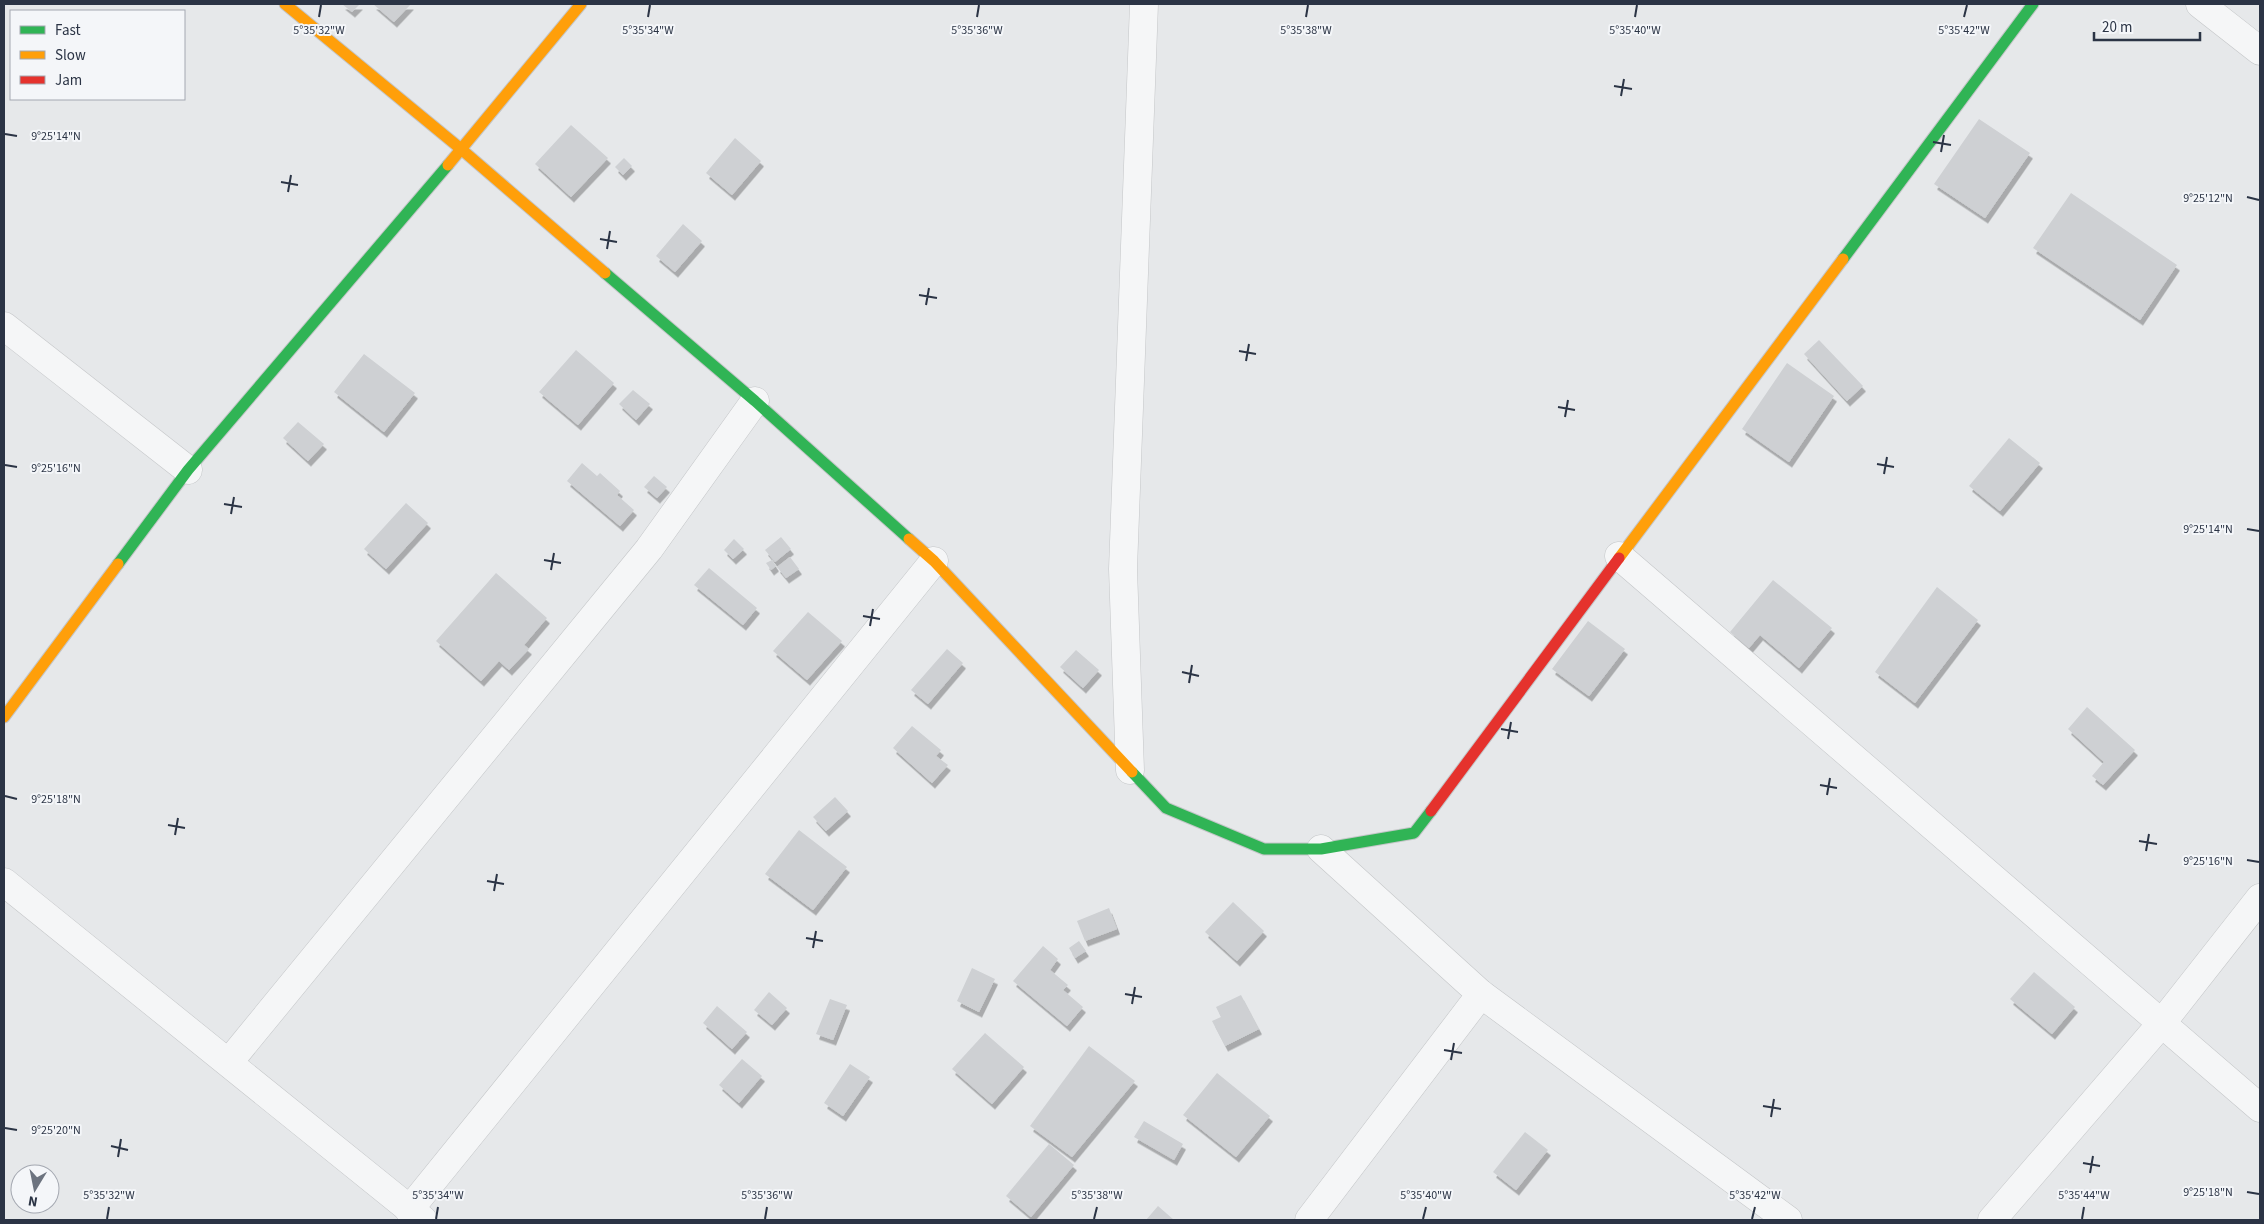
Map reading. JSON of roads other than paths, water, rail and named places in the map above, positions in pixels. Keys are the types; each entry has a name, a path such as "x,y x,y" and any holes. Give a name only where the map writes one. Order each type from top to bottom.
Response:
{"street":[{"path":"285,4 461,149 755,401 934,561 1166,808 1264,849 1321,849 1414,833 1619,556 2034,4"},
{"path":"4,717 188,470 461,149 581,4"},
{"path":"1130,770 1122,569 1144,4"},
{"path":"2200,4 2260,51"},
{"path":"4,326 188,470"},
{"path":"229,1062 649,549 755,401"},
{"path":"1619,556 2260,1108"},
{"path":"4,882 416,1215 934,561"},
{"path":"1321,849 1481,994 1788,1220"},
{"path":"1992,1220 2161,1024 2260,898"},
{"path":"1309,1220 1481,994"}]}
